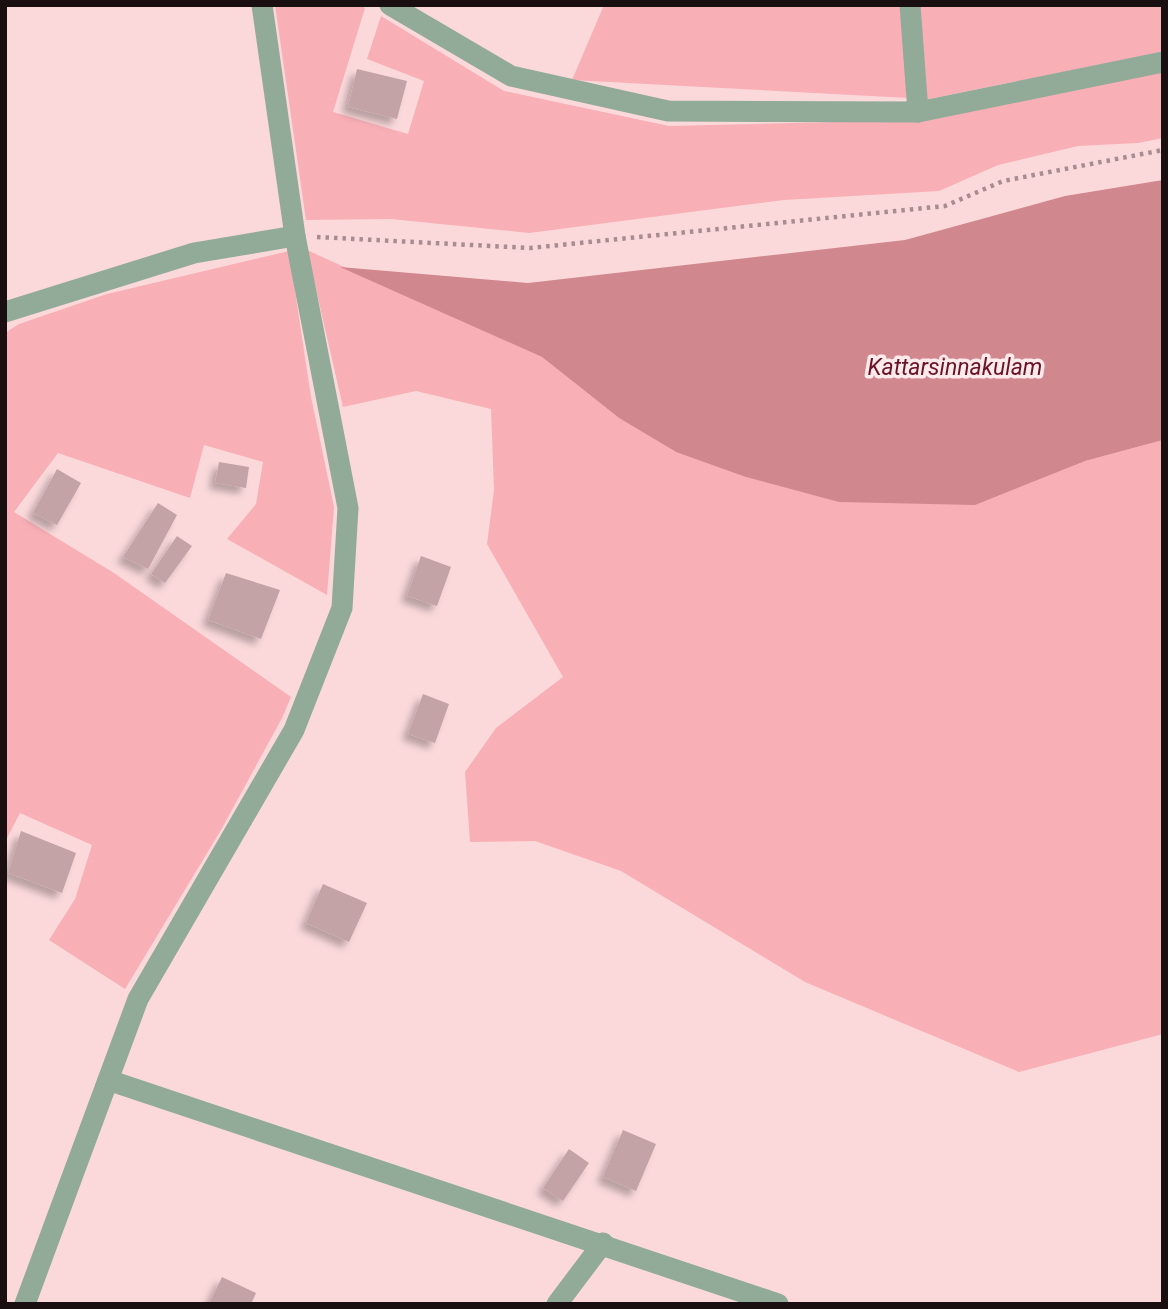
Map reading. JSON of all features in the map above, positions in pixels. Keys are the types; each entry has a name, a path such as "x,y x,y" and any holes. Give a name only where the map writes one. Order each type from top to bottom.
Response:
{"street":[{"path":"24,1304 138,999 294,730 342,608 348,508 295,236 262,5"},
{"path":"390,5 511,76 668,111 918,112 1163,62"},
{"path":"910,5 918,112"},
{"path":"5,312 194,253 295,236"},
{"path":"108,1080 603,1243 778,1304"},
{"path":"557,1304 603,1243"}],"path":[{"path":"295,236 530,248 945,206 1003,181 1163,150"}],"shaded area":[{"path":"275,5 360,5 365,8 333,112 408,134 424,81 367,59 381,16 504,91 669,126 918,120 1163,71 1163,138 1138,143 1078,146 998,165 939,191 784,200 529,233 391,219 306,220"},
{"path":"604,5 902,5 909,98 572,80"},
{"path":"917,5 1163,5 1163,52 924,100"},
{"path":"307,250 542,357 619,418 676,452 1085,461 1163,440 1163,1034 1019,1072 805,982 621,871 535,841 470,842 465,772 496,728 563,677 487,544 494,490 491,409 416,391 343,407"},
{"path":"289,251 311,397 334,507 327,595 227,539 256,504 263,462 204,445 190,498 58,453 14,512 114,573 291,697 221,830 125,989 49,940 75,899 92,845 20,813 5,842 5,333 19,324 107,294"}],"water":[{"name":"Kattarsinnakulam","path":"1163,180 1163,440 1085,461 975,505 839,502 746,477 676,452 619,418 542,357 340,267 528,283 905,240 1065,196"}],"building":[{"path":"357,69 407,81 397,119 348,107"},
{"path":"219,462 249,467 246,488 215,483"},
{"path":"57,469 81,483 57,525 33,513"},
{"path":"158,503 177,515 148,569 123,557"},
{"path":"177,536 192,546 165,583 151,574"},
{"path":"421,556 451,567 437,606 407,596"},
{"path":"226,573 280,590 261,639 208,620"},
{"path":"423,694 449,704 435,743 408,734"},
{"path":"21,831 76,853 62,893 8,873"},
{"path":"323,884 367,903 349,942 306,923"},
{"path":"623,1130 656,1144 636,1191 603,1177"},
{"path":"569,1149 589,1163 563,1201 543,1188"},
{"path":"222,1277 256,1293 251,1304 209,1304"}]}
